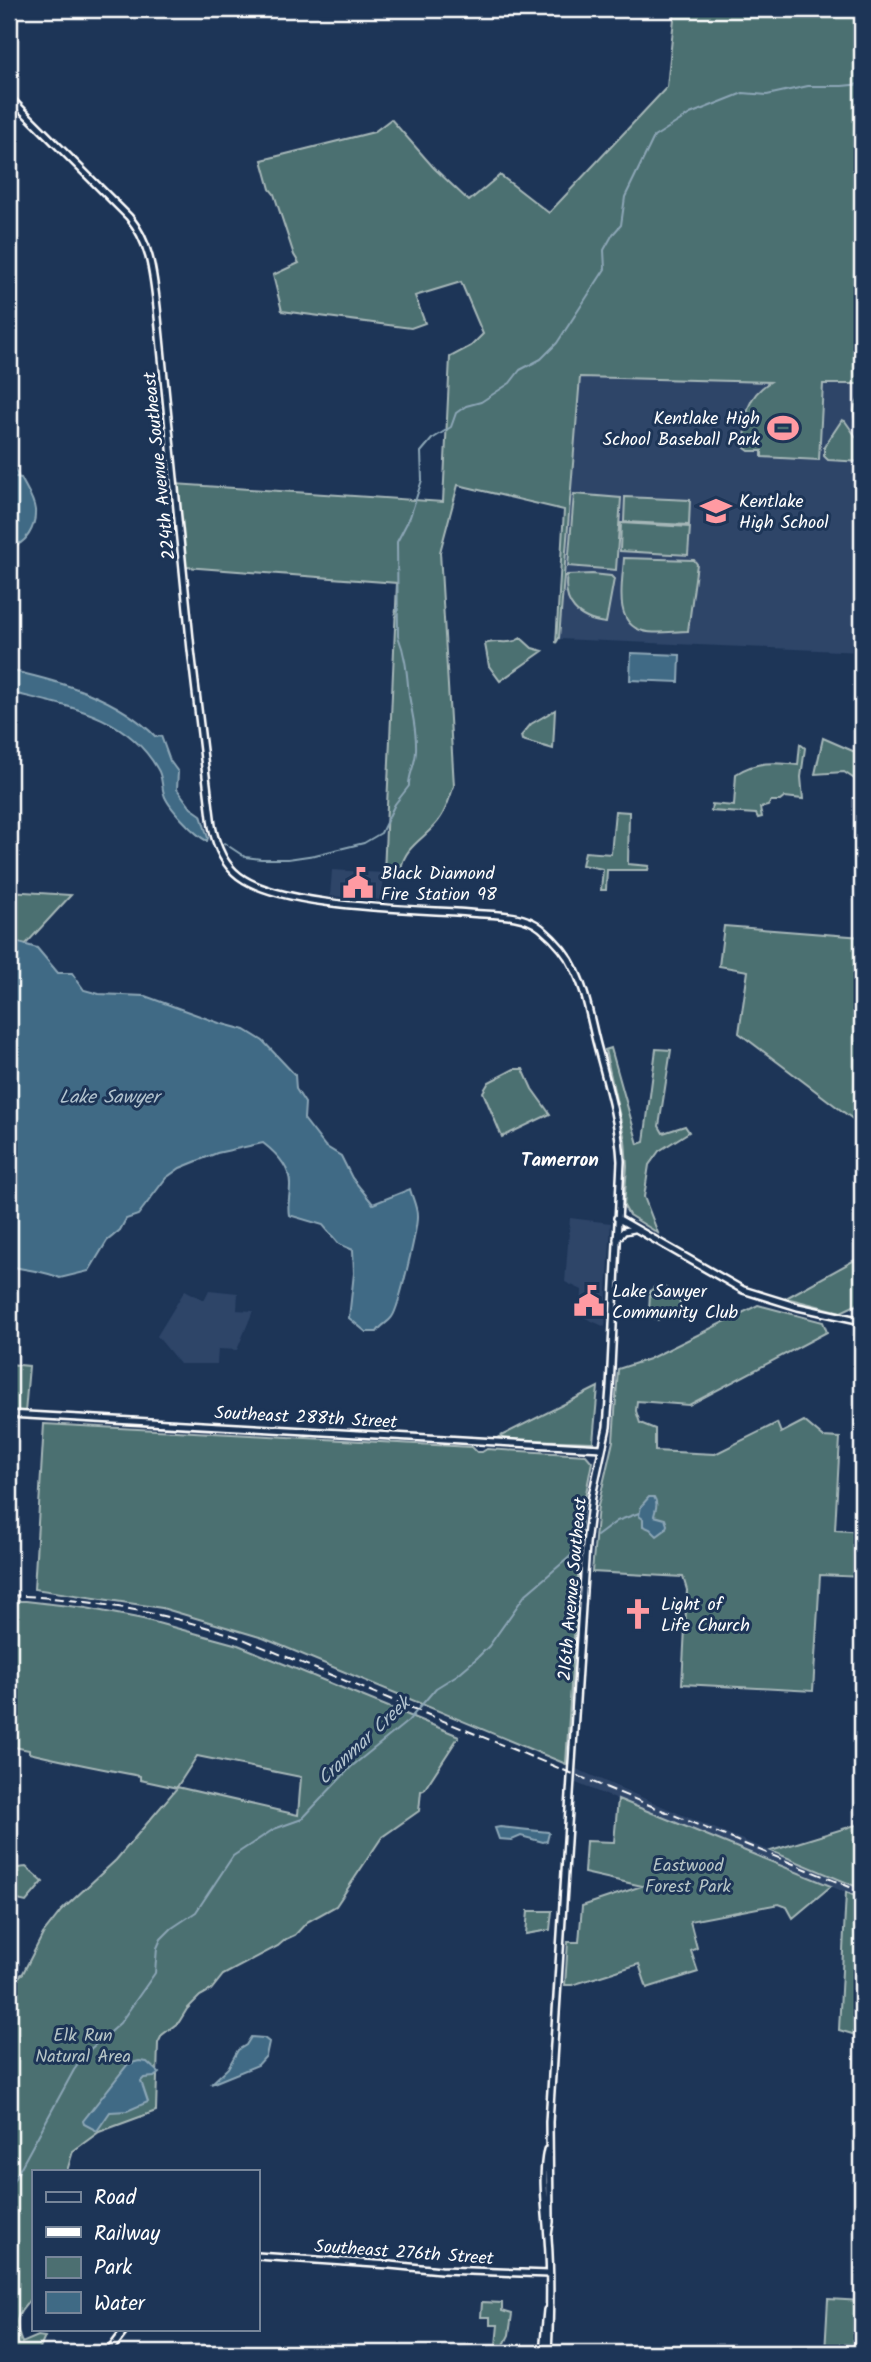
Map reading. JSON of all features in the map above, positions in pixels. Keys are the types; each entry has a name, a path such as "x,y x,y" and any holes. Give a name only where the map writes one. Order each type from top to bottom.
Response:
{"street":[{"name":"224th Avenue Southeast","path":"9,97 129,217 141,233 149,252 157,307 191,650 212,826 220,853 242,878 273,891 301,898 502,916 522,919 542,929"},
{"name":"216th Avenue Southeast","path":"542,929 573,966 583,990 619,1138 621,1161 610,1388 607,1427 592,1496 586,1544 545,2159 549,2274 546,2353"},
{"path":"617,1218 743,1290 798,1307 862,1321"},
{"path":"616,1240 627,1229 641,1230"},
{"name":"Southeast 288th Street","path":"9,1414 602,1448"},
{"name":"Southeast 276th Street","path":"259,2256 449,2271 549,2274"},
{"path":"108,2353 125,2330"}],"shaded area":[{"name":"Kentlake High School","path":"580,376 862,384 862,652 559,639"},
{"path":"332,870 384,873 382,900 330,896"},
{"path":"570,1218 611,1223 605,1327 581,1316 582,1290 565,1282"},
{"path":"185,1290 204,1300 209,1290 238,1293 237,1310 253,1311 237,1350 218,1349 217,1364 180,1364 157,1336"},
{"path":"572,1767 862,1889 862,1899 571,1781"}],"green space":[{"path":"675,9 862,9 862,384 823,384 819,460 762,457 762,451 749,451 745,448 746,418 750,402 761,388 770,382 580,377 559,638 556,643 564,510 458,485 440,552 454,786 441,817 407,853 401,869 384,873 397,583 186,567 175,484 443,502 450,357 471,346 483,334 461,282 415,296 425,323 411,328 282,311 273,275 299,263 270,189 262,160 374,132 391,119 434,168 469,201 500,175 549,213 667,87"},
{"path":"862,395 862,443 859,443 862,448 862,462 828,460 824,456 824,447 842,420 859,441 854,413"},
{"path":"574,494 621,498 616,570 568,566"},
{"path":"625,497 690,500 689,525 624,522"},
{"path":"621,523 690,527 688,555 620,551"},
{"path":"624,558 694,560 697,564 688,631 660,633 633,627 623,610 621,589"},
{"path":"567,575 611,576 614,579 606,623 580,614 574,609 567,594"},
{"path":"521,638 532,648 543,651 500,681 489,666 485,644 512,642"},
{"path":"555,710 553,749 522,740 521,736 531,724"},
{"path":"823,738 862,755 862,784 844,772 815,774"},
{"path":"800,744 805,748 801,777 803,799 785,797 780,801 771,801 768,806 760,808 762,817 758,818 756,814 711,811 712,804 734,806 736,774 743,770 766,764 798,765"},
{"path":"615,811 629,812 628,864 649,866 648,870 607,870 606,890 601,890 603,869 582,865 585,852 611,854"},
{"path":"9,891 71,895 26,944 9,940"},
{"path":"724,926 862,937 862,1126 739,1033 748,971 719,966"},
{"path":"611,1048 638,1144 644,1142 656,1049 671,1050 659,1126 663,1133 685,1126 689,1132 659,1151 649,1165 644,1197 658,1233 629,1215 624,1206 627,1166 625,1140 605,1050"},
{"path":"514,1069 523,1069 532,1089 550,1114 502,1137 483,1092 489,1082"},
{"path":"862,1256 862,1302 841,1312 786,1298"},
{"path":"656,1286 674,1293 680,1304 679,1309 658,1320 649,1313 650,1291"},
{"path":"758,1305 823,1322 827,1332 689,1405 637,1401 636,1411 640,1423 655,1429 655,1451 715,1454 777,1423 781,1433 804,1421 823,1437 840,1438 835,1530 862,1532 862,1577 820,1575 813,1691 682,1684 687,1590 683,1577 592,1572 598,1506 613,1441 618,1369 649,1359"},
{"path":"9,1364 29,1366 25,1413 9,1412"},
{"path":"598,1387 593,1442 495,1439"},
{"path":"44,1424 472,1447 477,1452 487,1449 586,1455 592,1462 582,1514 566,1764 263,1638 162,1608 34,1589"},
{"name":"Elk Run Natural Area","path":"9,1601 86,1608 143,1619 238,1645 459,1736 421,1791 419,1811 382,1837 336,1906 307,1922 295,1935 278,1946 223,1975 211,1990 200,1996 187,2009 179,2022 162,2035 158,2043 156,2111 99,2132 73,2151 67,2170 32,2170 32,2292 18,2316 17,2323 22,2343 38,2336 45,2337 38,2353 9,2353 9,1985 23,1973 43,1934 61,1911 116,1860 177,1788 140,1780 140,1776 29,1753 29,1750 9,1746","holes":["197,1756 301,1777 298,1815 177,1787"]},
{"name":"Eastwood Forest Park","path":"618,1799 831,1886 793,1918 787,1907 779,1904 690,1921 697,1948 691,1951 698,1972 647,1988 639,1964 565,1985 568,1942 579,1942 582,1906 642,1886 584,1873 586,1841 614,1842"},
{"path":"862,1823 862,1889 771,1851"},
{"path":"26,1867 43,1882 26,1902 9,1898 9,1869"},
{"path":"846,1892 862,1899 862,2037 839,2030"},
{"path":"528,1911 552,1911 550,1930 526,1934"},
{"path":"828,2299 862,2301 862,2353 825,2353"},
{"path":"482,2302 502,2303 502,2311 512,2314 509,2335 503,2347 496,2345 498,2325 490,2325 490,2317 481,2317"}],"water":[{"path":"9,456 18,476 16,477 21,478 35,510 34,523 29,534 20,543 9,546"},
{"path":"631,653 680,655 679,682 630,680"},
{"path":"9,670 88,693 124,711 156,737 161,736 170,761 178,772 177,789 191,808 201,815 207,841 189,827 170,806 157,768 144,750 128,735 111,723 92,715 9,692"},
{"name":"Lake Sawyer","path":"9,940 37,948 58,973 72,973 84,990 99,994 145,996 245,1030 263,1041 295,1075 296,1089 305,1103 304,1119 325,1146 341,1156 352,1178 373,1204 410,1189 417,1215 411,1250 395,1311 377,1332 366,1332 349,1318 354,1273 353,1250 339,1244 323,1225 289,1215 288,1173 278,1156 263,1143 217,1153 180,1168 166,1178 138,1215 126,1219 120,1230 107,1241 89,1271 60,1278 9,1266"},
{"path":"649,1497 654,1497 656,1502 654,1516 665,1519 667,1525 657,1536 643,1526 643,1519 639,1516 641,1506"},
{"path":"495,1828 549,1833 547,1841 543,1842 521,1836 512,1840 499,1839"},
{"path":"251,2037 264,2038 269,2042 266,2056 258,2065 211,2084 228,2068 238,2050 246,2045"},
{"path":"147,2062 159,2073 141,2081 148,2102 127,2111 110,2112 97,2131 84,2124 83,2121 128,2064"}],"waterway":[{"path":"224,843 245,857 288,859 364,843 381,833 395,804 409,786 416,755 406,666 398,636 397,542 410,517 422,480 421,452 432,439 451,427 456,413 466,406 481,402 510,383 520,370 541,359 557,343 605,269 604,250 621,225 625,197 654,137 690,114 743,93 767,95 808,86 862,84"},
{"name":"Cranmar Creek","path":"597,1536 617,1521 639,1513"},
{"name":"Cranmar Creek","path":"9,2189 74,2070 87,2052 120,2023 155,1973 157,1948 161,1939 196,1912 233,1856 274,1829 302,1819 351,1767 408,1721 436,1688 477,1658 489,1646 525,1595 580,1548"}],"railway":[{"path":"9,1595 125,1608 182,1620 238,1637 862,1892"}],"place":[{"name":"Kentlake High School Baseball Park","path":"783,428"},
{"name":"Kentlake High School","path":"716,511"},
{"name":"Black Diamond Fire Station 98","path":"358,883"},
{"name":"Lake Sawyer Community Club","path":"589,1301"},
{"name":"Light of Life Church","path":"638,1614"}],"district":[{"name":"Tamerron","path":"560,1159"}]}
